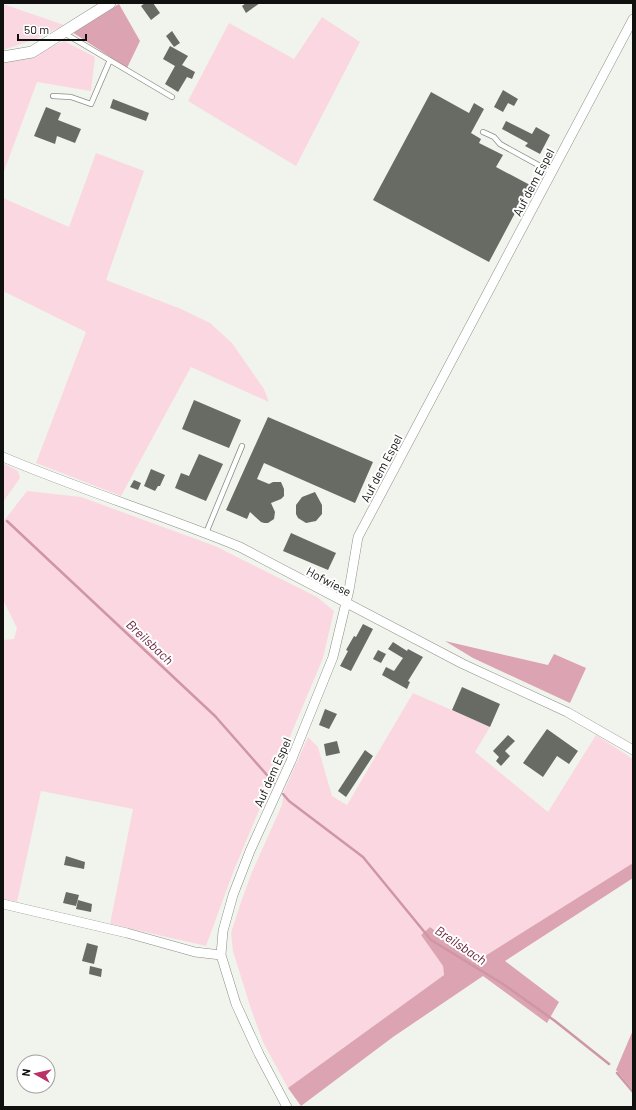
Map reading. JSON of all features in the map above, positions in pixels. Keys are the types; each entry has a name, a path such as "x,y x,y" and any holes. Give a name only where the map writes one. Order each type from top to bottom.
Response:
{"street":[{"path":"3,57 32,52 110,3"},
{"name":"Auf dem Espel","path":"287,1107 259,1054 236,1004 221,955 223,930 234,894 250,851 291,761 333,657 346,603 358,537 633,19"},
{"name":"Hofwiese","path":"3,457 40,473 206,533 240,548 463,664 567,712 633,750"},
{"path":"3,904 127,933 195,952 221,955"}],"lane":[{"path":"63,33 172,97"},
{"path":"53,96 71,97 92,104 110,60"},
{"path":"483,132 494,137 500,144 551,172"},
{"path":"206,533 242,446"}],"shaded area":[{"path":"3,4 64,25 36,39 3,50"},
{"path":"119,4 140,41 127,68 72,32"},
{"path":"322,17 360,42 296,166 188,101 229,23 294,59"},
{"path":"64,41 95,57 91,91 37,82 3,174 3,62 34,55"},
{"path":"96,153 144,171 106,280 181,309 210,323 232,343 264,389 269,402 191,367 121,496 36,463 86,332 3,291 3,198 69,227"},
{"path":"3,463 18,471 20,478 3,502"},
{"path":"27,491 81,497 215,546 317,597 334,611 323,658 234,870 206,946 110,924 133,809 41,791 17,902 3,899 3,640 14,639 17,628 3,600 3,522"},
{"path":"445,641 548,665 554,654 586,668 570,703 473,658"},
{"path":"413,693 490,727 475,752 548,812 596,735 633,759 633,863 477,961 430,927 421,935 443,966 444,975 288,1088 263,1042 233,951 231,933 252,872 282,805 284,791 308,737 318,747 332,796 347,805"},
{"path":"633,863 633,878 505,961 559,1002 547,1023 483,976 393,1037 301,1106 288,1088 444,975 443,966 421,935 430,927 477,961"},
{"path":"633,1030 633,1090 616,1070"}],"building":[{"path":"145,3 153,3 160,13 151,20 141,6"},
{"path":"246,3 260,3 246,13 242,6"},
{"path":"172,31 180,43 174,47 166,36"},
{"path":"170,46 188,56 182,65 195,72 192,79 187,77 178,92 165,84 175,66 163,59"},
{"path":"503,90 518,99 514,106 508,103 503,112 494,107"},
{"path":"431,92 469,113 474,103 484,109 471,133 481,139 479,143 503,155 496,167 530,185 489,262 373,200"},
{"path":"113,99 149,113 146,121 110,108"},
{"path":"46,107 61,113 58,120 81,129 75,143 57,136 55,144 34,136"},
{"path":"506,121 532,134 536,127 550,135 540,154 525,146 528,143 502,129"},
{"path":"194,400 241,420 229,448 182,429"},
{"path":"268,417 373,462 355,503 264,463 257,479 269,484 273,482 281,482 284,489 284,496 281,499 271,503 275,512 274,519 268,523 264,523 250,512 247,519 226,510"},
{"path":"199,454 223,464 206,501 175,488 181,473 189,476"},
{"path":"151,469 165,475 160,486 158,486 155,491 144,486"},
{"path":"134,480 141,483 138,490 130,487"},
{"path":"315,492 322,505 322,514 316,521 306,523 298,518 296,514 296,505 302,497"},
{"path":"291,533 336,553 328,570 283,551"},
{"path":"363,624 373,629 351,671 340,666 348,651 346,650 354,636 356,637"},
{"path":"393,642 407,651 408,649 423,657 408,681 410,682 407,689 382,675 386,667 394,671 403,658 388,649"},
{"path":"378,650 386,654 381,663 373,659"},
{"path":"462,687 500,704 490,727 452,710"},
{"path":"325,709 337,714 329,729 319,725"},
{"path":"547,729 578,751 569,764 557,756 543,777 523,763"},
{"path":"508,735 515,741 505,751 510,756 501,766 496,761 499,757 493,751"},
{"path":"337,741 340,753 326,756 324,744"},
{"path":"365,750 373,756 346,797 338,791"},
{"path":"66,856 85,862 84,869 64,865"},
{"path":"66,892 79,895 76,906 63,903"},
{"path":"78,900 92,904 91,912 76,909"},
{"path":"87,943 98,946 94,964 82,961"},
{"path":"90,966 102,969 101,977 89,974"}],"waterway":[{"name":"Breilsbach","path":"7,521 215,716 274,783"},
{"name":"Breilsbach","path":"283,794 289,801 363,857 431,940 503,984 555,1021 609,1064"},
{"name":"Breilsbach","path":"617,1073 633,1092"}]}
